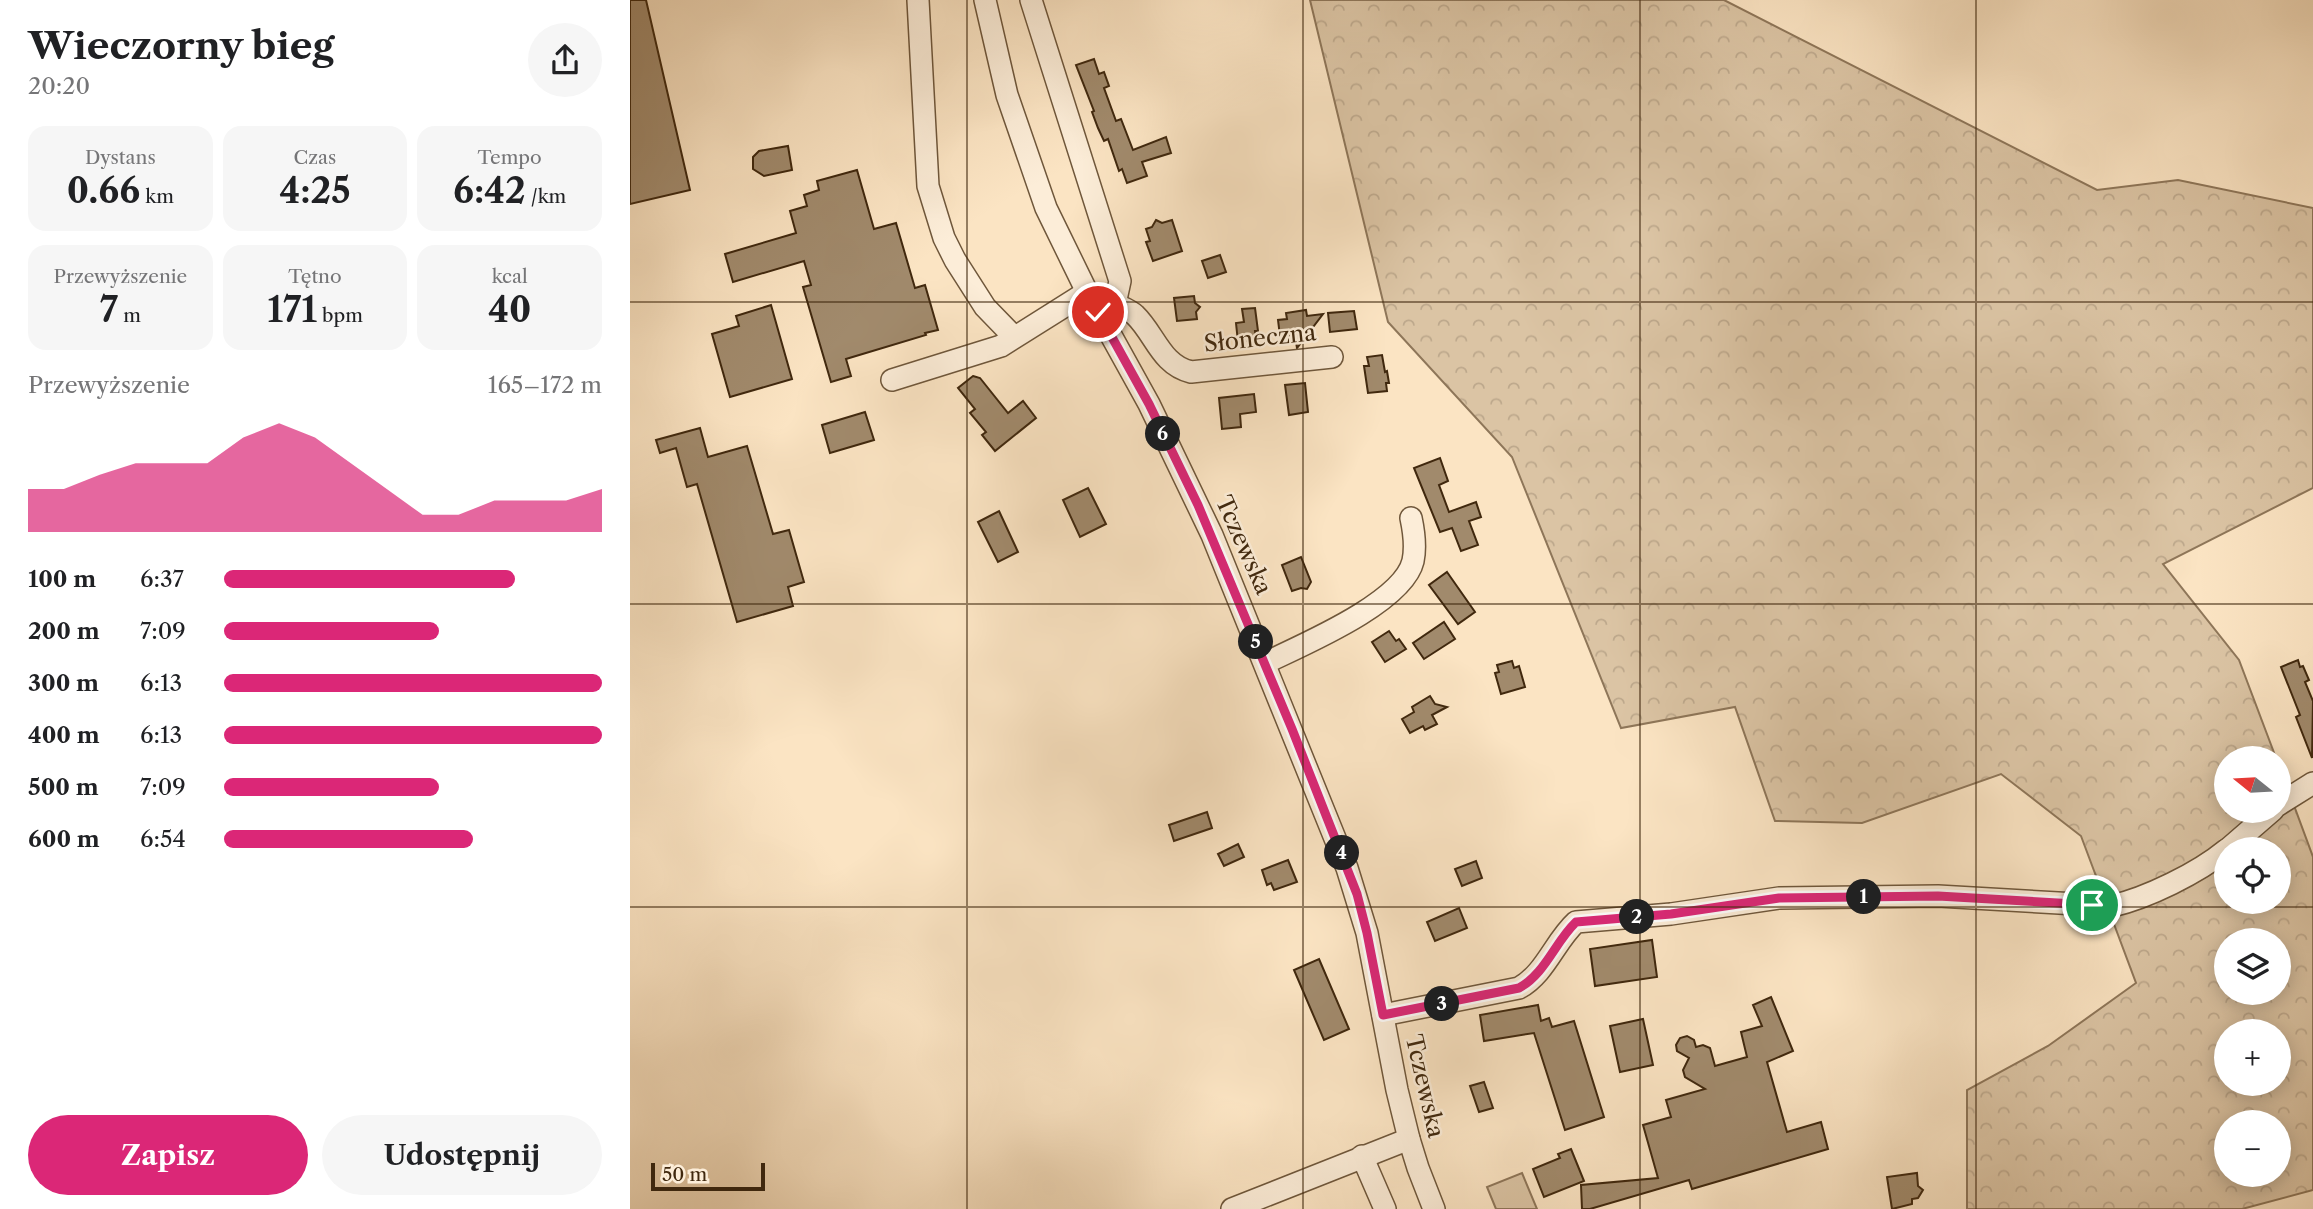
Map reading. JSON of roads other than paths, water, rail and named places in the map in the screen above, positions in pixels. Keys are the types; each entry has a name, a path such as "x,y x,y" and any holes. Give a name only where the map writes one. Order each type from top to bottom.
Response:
{"street":[{"path":"918,0 928,186 944,238 955,260 985,307 1014,337"},
{"name":"Tczewska","path":"985,0 1007,95 1031,170 1087,292 1106,308 1198,505 1265,663 1357,894 1409,1139 1434,1209"},
{"path":"1031,0 1121,281 1106,308"},
{"path":"892,380 1001,345 1087,292"},
{"name":"Słoneczna","path":"1106,308 1134,314 1168,361 1182,370 1199,372 1332,357"},
{"path":"1265,663 1348,623 1394,589 1413,563 1414,535 1411,518"},
{"path":"2291,797 2313,783"},
{"path":"2241,837 2258,823"},
{"path":"1383,1015 1519,988 1536,975 1576,922 1671,914 1779,898 1938,896 2112,906 2135,899 2204,867 2214,859"},
{"path":"1232,1209 1261,1203 1362,1156 1409,1139"},
{"path":"1362,1156 1385,1209"}]}
